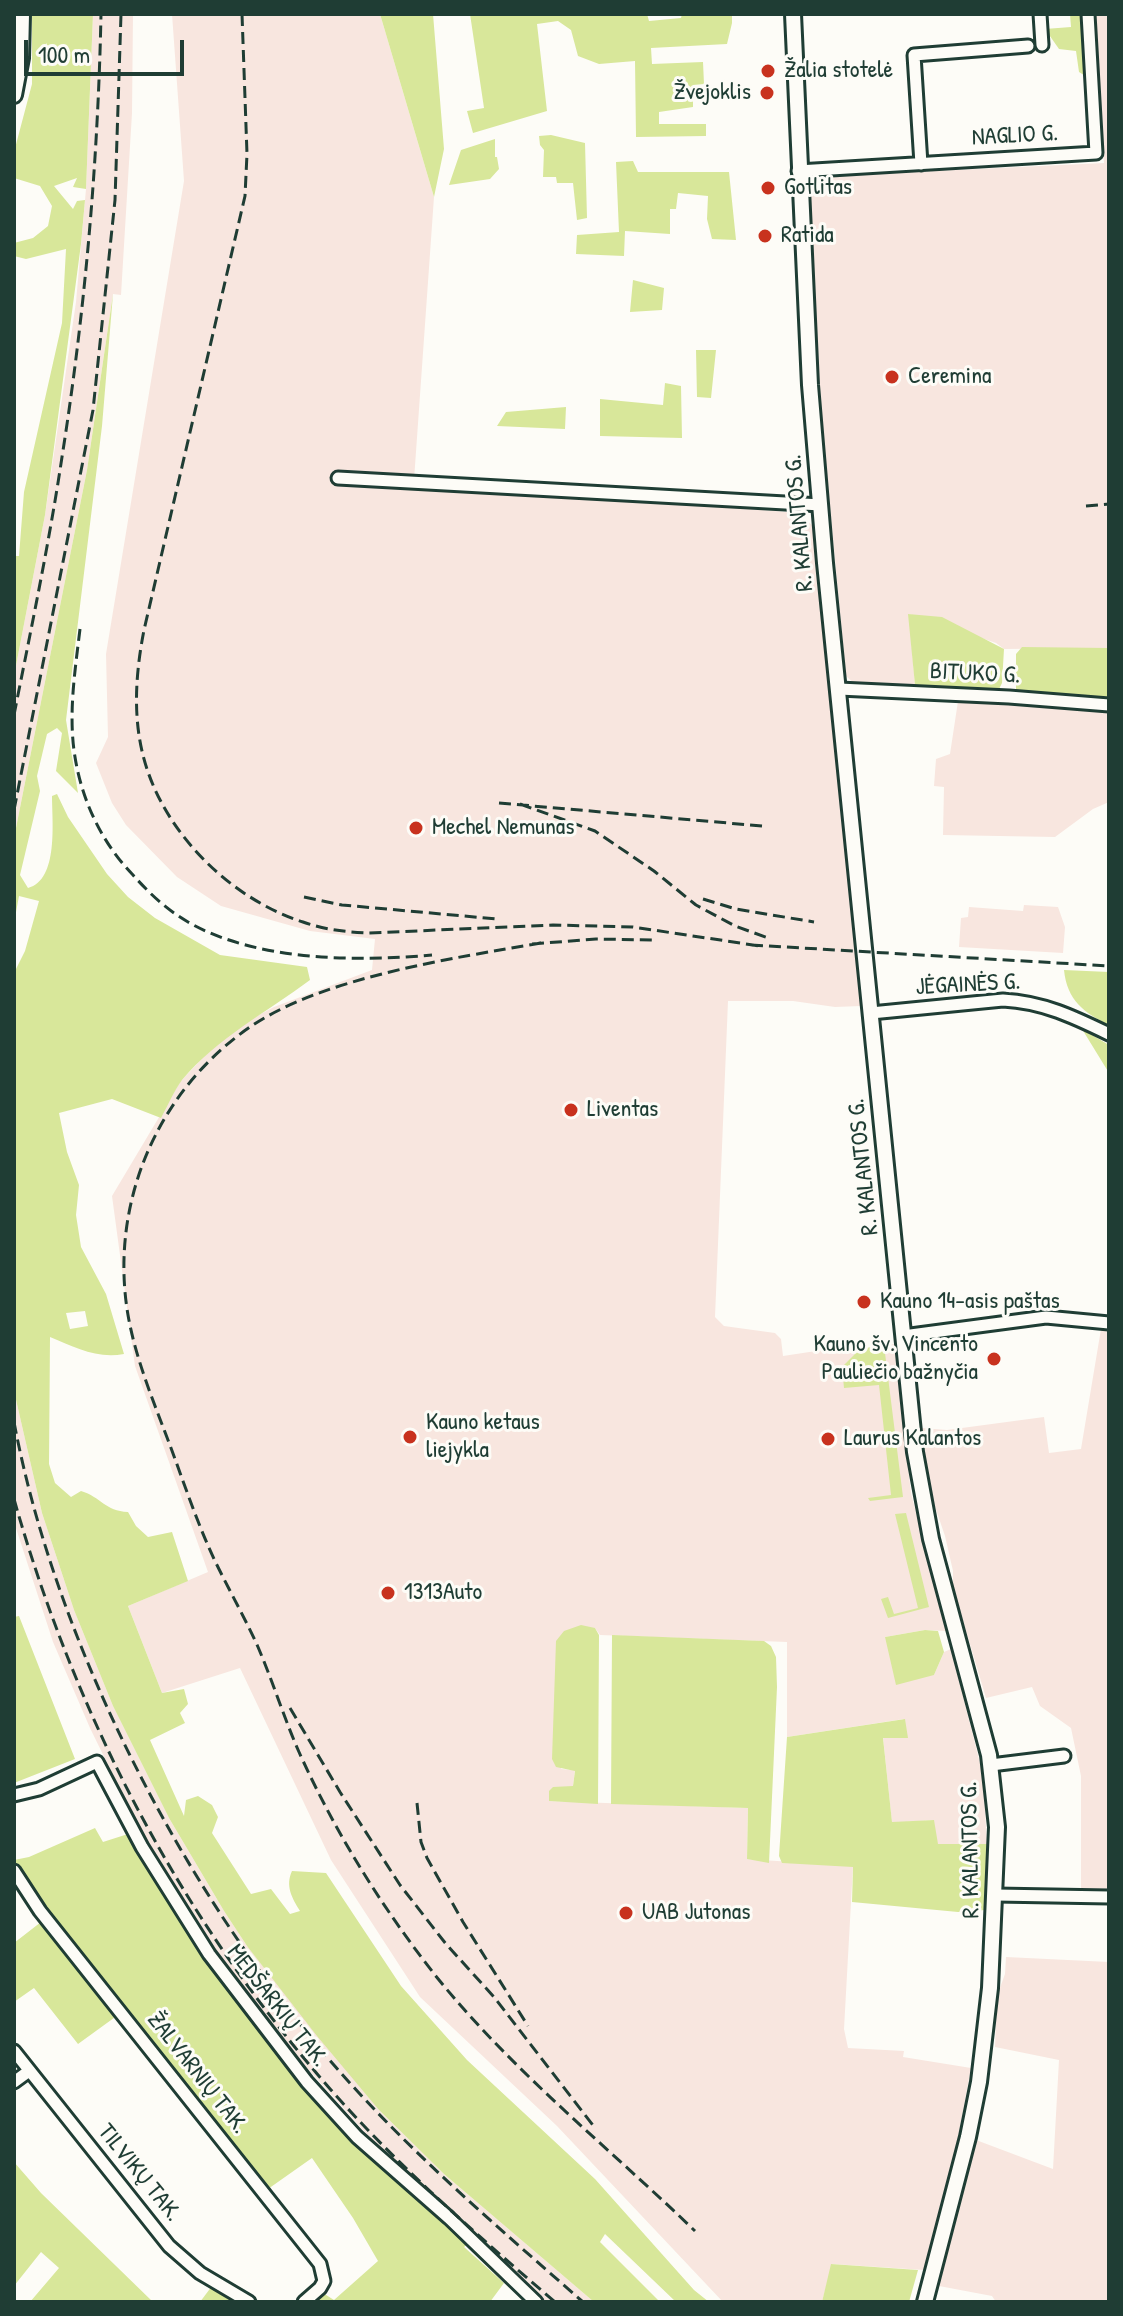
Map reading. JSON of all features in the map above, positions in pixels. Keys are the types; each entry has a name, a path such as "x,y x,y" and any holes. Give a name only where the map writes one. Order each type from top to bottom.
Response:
{"main road":[{"path":"14,95 22,14"},
{"name":"R. KALANTOS G.","path":"793,14 810,385 903,1336 923,1506 991,1765 997,1827 990,1988 979,2082 968,2137 925,2302"}],"street":[{"path":"1040,14 1042,45"},
{"name":"NAGLIO G.","path":"798,171 1096,153 1088,14"},
{"path":"921,164 914,55 1028,46"},
{"path":"338,478 821,505"},
{"name":"BITUKO G.","path":"839,689 1109,705"},
{"name":"JĖGAINĖS G.","path":"871,1013 1003,1000 1022,1001 1071,1015 1109,1034"},
{"path":"903,1336 1046,1317 1109,1323"},
{"path":"991,1765 1064,1756"},
{"name":"MEDŠARKIŲ TAK.","path":"14,1795 39,1789 97,1762 142,1847 209,1954 307,2082 357,2137 438,2208 536,2302"},
{"name":"ŽALVARNIŲ TAK.","path":"14,1871 40,1911 320,2264 324,2281 304,2302"},
{"path":"996,1895 1109,1897"},
{"name":"TILVIKŲ TAK.","path":"14,2051 169,2246 200,2273 249,2302"},
{"path":"14,2082 29,2071"}],"shaded area":[{"path":"93,14 133,14 132,113 121,295 113,294 87,470 14,838 14,676 45,515 76,302 86,189"},
{"path":"172,14 380,14 434,197 414,480 798,513 813,526 861,1006 835,1007 793,1001 728,1001 715,1317 724,1326 775,1333 781,1339 783,1356 894,1344 911,1493 946,1631 925,1630 885,1637 934,1675 944,1652 951,1649 983,1775 987,1844 937,1844 933,1820 892,1823 883,1737 904,1719 787,1737 787,1642 600,1635 595,1628 561,1769 575,1770 573,1786 549,1801 748,1808 747,1859 853,1866 844,2029 848,2048 904,2051 903,2057 971,2068 955,2153 924,2270 832,2264 822,2302 723,2302 557,2126 420,1997 331,1860 240,1668 162,1693 128,1606 208,1572 135,1366 112,1196 180,1082 212,1048 249,1020 274,1007 372,970 375,939 310,931 221,906 177,877 126,825 112,803 96,763 108,737 106,654 184,181"},
{"path":"1094,14 1109,14 1109,648 1004,649 996,643 909,614 915,685 855,684 846,676 820,401 807,177 1104,163"},
{"path":"960,688 1109,698 1109,802 1093,809 1055,837 943,835 944,787 934,786 936,759 950,754"},
{"path":"1024,905 1058,907 1065,927 1063,953 959,947 961,918 968,917 969,907 1023,911"},
{"path":"1101,1329 1109,1329 1109,1892 1081,1891 1081,1776 1071,1728 1040,1706 1032,1687 986,1698 953,1587 953,1571 945,1536 929,1489 922,1428 947,1430 1044,1417 1049,1453 1081,1449"},
{"path":"14,1391 42,1513 74,1610 113,1706 169,1818 224,1911 247,1946 379,2110 444,2174 594,2302 546,2302 389,2159 300,2060 214,1947 137,1824 90,1728 53,1642 14,1522"},
{"path":"1006,1957 1109,1962 1109,2302 996,2302 992,2296 939,2286 976,2140 1053,2169 1059,2060 995,2047 997,1996 1005,1974"}],"green space":[{"path":"32,14 93,14 86,189 73,187 77,178 54,186 73,209 77,201 85,200 45,515 14,676 14,556 19,556 24,492 62,323 66,249 26,259 14,256 14,243 33,238 48,226 52,206 40,186 14,178 14,152 32,84"},
{"path":"380,14 433,14 444,149 434,197"},
{"path":"470,14 647,14 649,21 681,18 682,14 732,14 727,44 651,48 652,64 703,62 704,84 693,85 693,107 659,112 659,124 706,124 706,136 636,137 635,61 599,64 578,56 571,30 558,21 537,24 547,111 473,133 467,111 484,108"},
{"path":"1070,14 1082,14 1087,77 1079,72 1076,51 1059,49 1045,29 1071,27"},
{"path":"551,135 585,143 587,218 577,220 573,183 557,183 556,177 543,177 544,150 539,136"},
{"path":"495,139 499,169 490,179 449,185 461,150"},
{"path":"633,161 638,172 729,172 736,240 712,239 707,219 708,196 678,193 676,209 670,209 670,234 625,231 624,256 576,254 577,235 619,232 616,162"},
{"path":"633,280 664,288 662,310 630,312"},
{"path":"113,294 102,426 66,720 78,793 56,771 62,733 57,728 47,734 37,776 40,791 20,875 28,888 38,883 45,874 52,848 52,796 57,794 68,817 107,874 128,897 155,918 220,955 307,967 310,980 211,1051 179,1084 161,1118 112,1099 59,1113 67,1152 79,1185 76,1215 81,1247 106,1294 124,1354 95,1353 50,1337 49,1464 55,1483 71,1497 81,1491 114,1509 128,1512 136,1526 148,1537 172,1532 188,1581 128,1606 162,1693 184,1689 188,1704 180,1713 185,1723 150,1740 184,1816 186,1800 198,1796 212,1805 218,1817 212,1833 251,1894 271,1889 290,1914 300,1911 289,1887 292,1871 326,1873 401,1986 467,2060 595,2179 694,2290 709,2302 676,2302 605,2234 600,2242 660,2302 594,2302 444,2174 379,2110 317,2036 247,1946 224,1911 169,1818 113,1706 74,1610 42,1513 14,1391 14,979 39,901 19,896 14,923 14,838 87,470","holes":["85,1311 88,1326 70,1329 66,1313"]},
{"path":"696,350 716,350 711,398 697,397"},
{"path":"665,383 681,386 682,438 600,436 600,399 663,405"},
{"path":"566,407 565,429 497,426 506,412"},
{"path":"908,614 942,617 1004,649 999,689 915,685"},
{"path":"1022,647 1109,648 1109,698 1016,690 1016,654"},
{"path":"1064,970 1109,972 1109,1025 1078,1004 1069,990"},
{"path":"1082,1029 1109,1045 1109,1073"},
{"path":"884,1345 903,1497 870,1501 868,1498 891,1495 879,1385 844,1388 842,1367 860,1349"},
{"path":"906,1513 929,1607 888,1618 881,1599 888,1597 894,1614 918,1608 895,1514"},
{"path":"19,1616 75,1759 14,1783 14,1617"},
{"path":"581,1625 595,1628 599,1635 598,1804 549,1801 549,1791 553,1787 573,1786 575,1771 556,1767 552,1759 556,1641 564,1631"},
{"path":"925,1630 938,1631 944,1652 934,1675 896,1685 885,1637"},
{"path":"612,1635 764,1641 771,1646 776,1657 777,1687 769,1863 747,1859 748,1808 611,1804"},
{"path":"905,1719 908,1738 883,1738 892,1822 934,1820 938,1844 987,1844 985,1910 958,1912 852,1902 853,1867 782,1863 779,1856 787,1737"},
{"path":"95,1828 103,1842 128,1834 176,1914 237,2003 315,2097 470,2242 464,2247 504,2283 490,2302 315,2302 323,2293 334,2300 378,2261 312,2158 268,2189 40,1911 18,1873 14,1860 29,1857"},
{"path":"41,1922 118,2015 78,2044 34,1988 14,2002 14,1943"},
{"path":"14,2162 41,2193 153,2302 30,2302 59,2268 41,2252 14,2286"},
{"path":"831,2264 918,2270 909,2302 822,2302"},
{"path":"215,2282 249,2302 200,2302"}],"railway":[{"path":"14,715 51,522 84,292 97,125 101,14"},
{"path":"14,810 93,410 115,200 121,14"},
{"path":"242,14 247,154 245,196 144,630 139,665 136,700 139,735 157,795 188,842 229,882 277,912 320,927 369,933 553,925 633,927 760,946"},
{"path":"1086,506 1109,504"},
{"path":"80,629 72,709 78,773 88,805 103,835 122,863 152,895 188,922 244,945 339,958 432,955"},
{"path":"499,803 762,826"},
{"path":"520,804 595,831 654,871 696,905 735,926 771,939"},
{"path":"304,897 342,905 497,919"},
{"path":"703,899 736,909 814,922"},
{"path":"532,944 596,939 655,940"},
{"path":"541,943 469,955 351,982 280,1010 250,1027 217,1053 189,1083 147,1153 134,1192 126,1232 124,1273 128,1315 146,1383 203,1534 258,1647 313,1782 360,1868 435,1975 496,2044 695,2231"},
{"path":"751,945 1109,966"},
{"path":"14,1422 33,1505 59,1588 92,1672 130,1755 219,1912 269,1984 352,2085 448,2181 583,2302"},
{"path":"14,1499 39,1580 102,1737 181,1886 227,1956 277,2024 357,2118 439,2200 555,2302"},
{"path":"290,1708 400,1885 446,1944 494,1997 595,2128"},
{"path":"417,1803 421,1842 427,1858 528,2026"}],"place":[{"name":"Žalia stotelė","path":"768,71"},
{"name":"Žvejoklis","path":"767,93"},
{"name":"Gotlitas","path":"768,188"},
{"name":"Ratida","path":"765,236"},
{"name":"Ceremina","path":"892,377"},
{"name":"Mechel Nemunas","path":"416,828"},
{"name":"Liventas","path":"571,1110"},
{"name":"Kauno 14-asis paštas","path":"864,1302"},
{"name":"Kauno šv. Vincento Pauliečio bažnyčia","path":"994,1359"},
{"name":"Kauno ketaus liejykla","path":"410,1437"},
{"name":"Laurus Kalantos","path":"828,1439"},
{"name":"1313Auto","path":"388,1593"},
{"name":"UAB Jutonas","path":"626,1913"}]}
